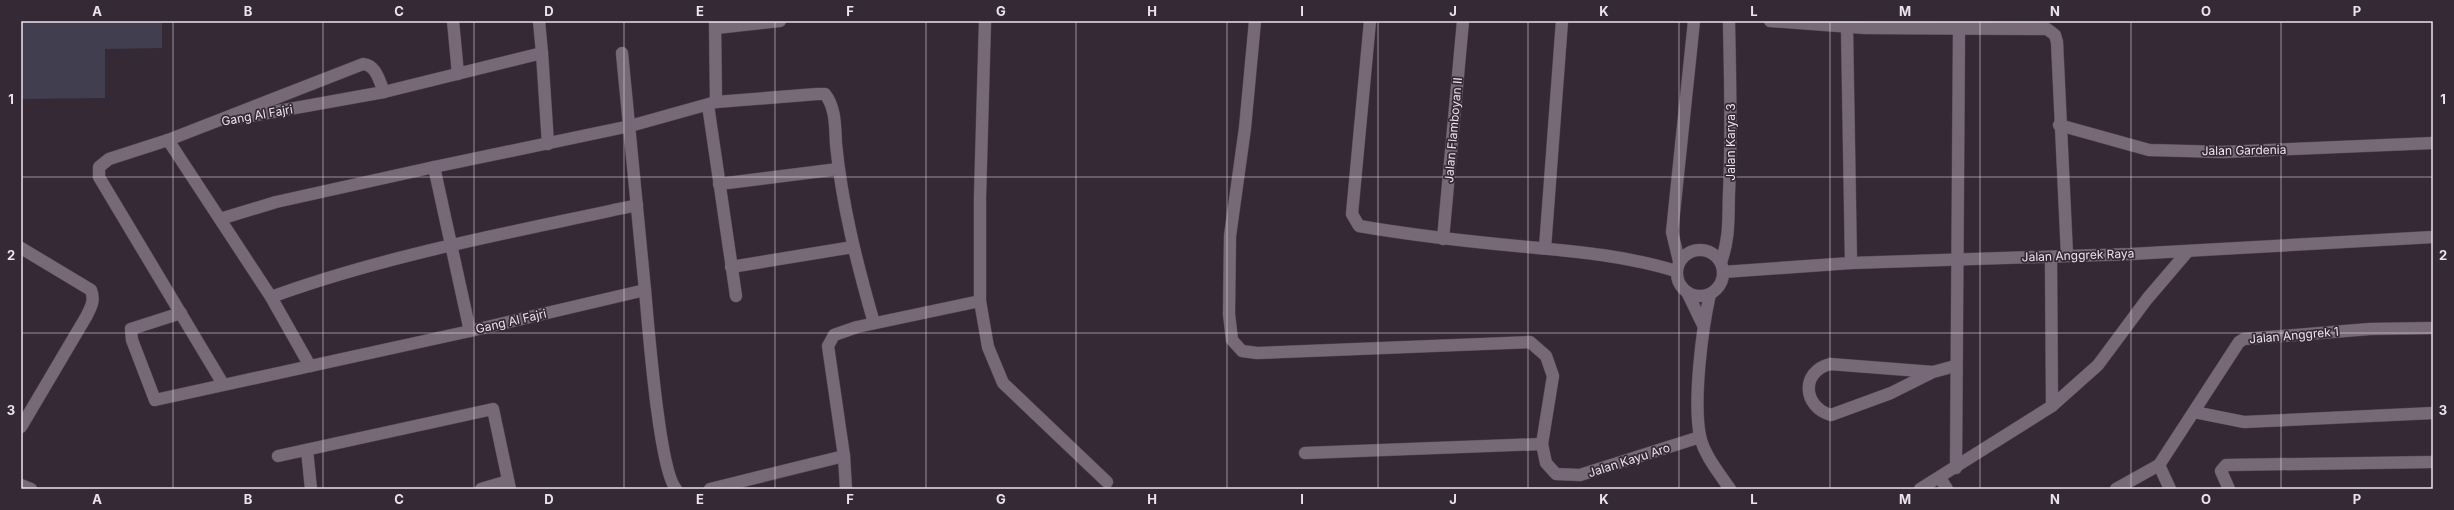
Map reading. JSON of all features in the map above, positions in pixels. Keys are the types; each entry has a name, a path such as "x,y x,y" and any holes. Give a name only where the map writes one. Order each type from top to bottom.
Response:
{"street":[{"path":"453,21 458,74"},
{"path":"539,21 548,144"},
{"path":"736,296 719,184 712,103 715,24 780,21"},
{"path":"985,21 980,197 980,300 988,347 1003,382 1107,482"},
{"path":"1255,21 1245,128 1230,236 1229,314 1232,340 1242,351 1257,353 1530,342 1546,356 1553,376 1542,444 1305,453"},
{"path":"1370,21 1352,214 1359,226 1443,239 1545,248 1678,266 1690,252 1704,249 1716,256 1722,267"},
{"name":"Jalan Flamboyan II","path":"1443,239 1463,21"},
{"path":"1545,248 1562,21"},
{"name":"Jalan Karya 3","path":"1694,21 1672,232 1678,266 1679,283 1687,292 1703,325"},
{"name":"Jalan Karya 3","path":"1729,21 1731,156 1728,242 1722,267 1720,284 1710,294 1703,325 1698,414 1700,437 1711,461 1730,489"},
{"path":"1770,21 1847,28 1959,30 2047,29 2052,32 2057,42 2059,125 2066,255"},
{"path":"1847,28 1851,263"},
{"path":"1956,468 1955,366 1958,258 1959,30"},
{"name":"Gang Al Fajri","path":"212,123 384,92 542,53"},
{"path":"622,53 645,290 662,440 671,480 676,489"},
{"path":"223,384 99,177 99,166 109,159 168,140 363,64 369,64 374,68 384,92"},
{"path":"220,219 276,202 630,126 712,103 825,94 834,112 838,169 853,247 874,323"},
{"name":"Jalan Gardenia","path":"2059,125 2149,150 2223,152 2433,143"},
{"path":"168,140 271,297 310,366"},
{"name":"Gang Al Fajri","path":"434,167 470,331 645,290"},
{"path":"719,184 838,169"},
{"path":"271,297 309,283 452,246 637,205"},
{"name":"Jalan Anggrek Raya","path":"1722,267 1958,258 2051,257 2066,255 2188,251 2433,237"},
{"path":"731,267 853,247"},
{"path":"21,248 91,290 93,296 92,304 86,317 21,427"},
{"path":"1920,489 1956,468 2052,406 2098,365 2147,299 2188,251"},
{"path":"2051,257 2052,406"},
{"path":"1687,292 1698,296 1710,294"},
{"path":"846,489 844,456 828,346 834,336 841,332 874,323 980,300"},
{"path":"181,313 131,329 132,340 155,400 470,331"},
{"name":"Jalan Anggrek 1","path":"2194,412 2239,342 2244,339 2370,329 2433,328"},
{"path":"1933,372 1830,364 1821,367 1814,373 1808,383 1809,394 1816,409 1831,415 1892,393 1933,372 1955,366"},
{"path":"278,456 493,409 509,485 481,489"},
{"path":"2116,489 2159,465 2194,412 2244,422 2433,413"},
{"name":"Jalan Kayu Aro","path":"1542,444 1546,464 1556,474 1580,475 1700,437"},
{"path":"307,450 311,489"},
{"path":"710,489 844,456"},
{"path":"2229,489 2221,471 2226,464 2433,462"},
{"path":"2159,465 2170,489"},
{"path":"1940,478 1947,489"},
{"path":"21,486 31,489"}],"building":[{"path":"21,21 162,21 162,48 105,49 105,98 21,99"}]}
